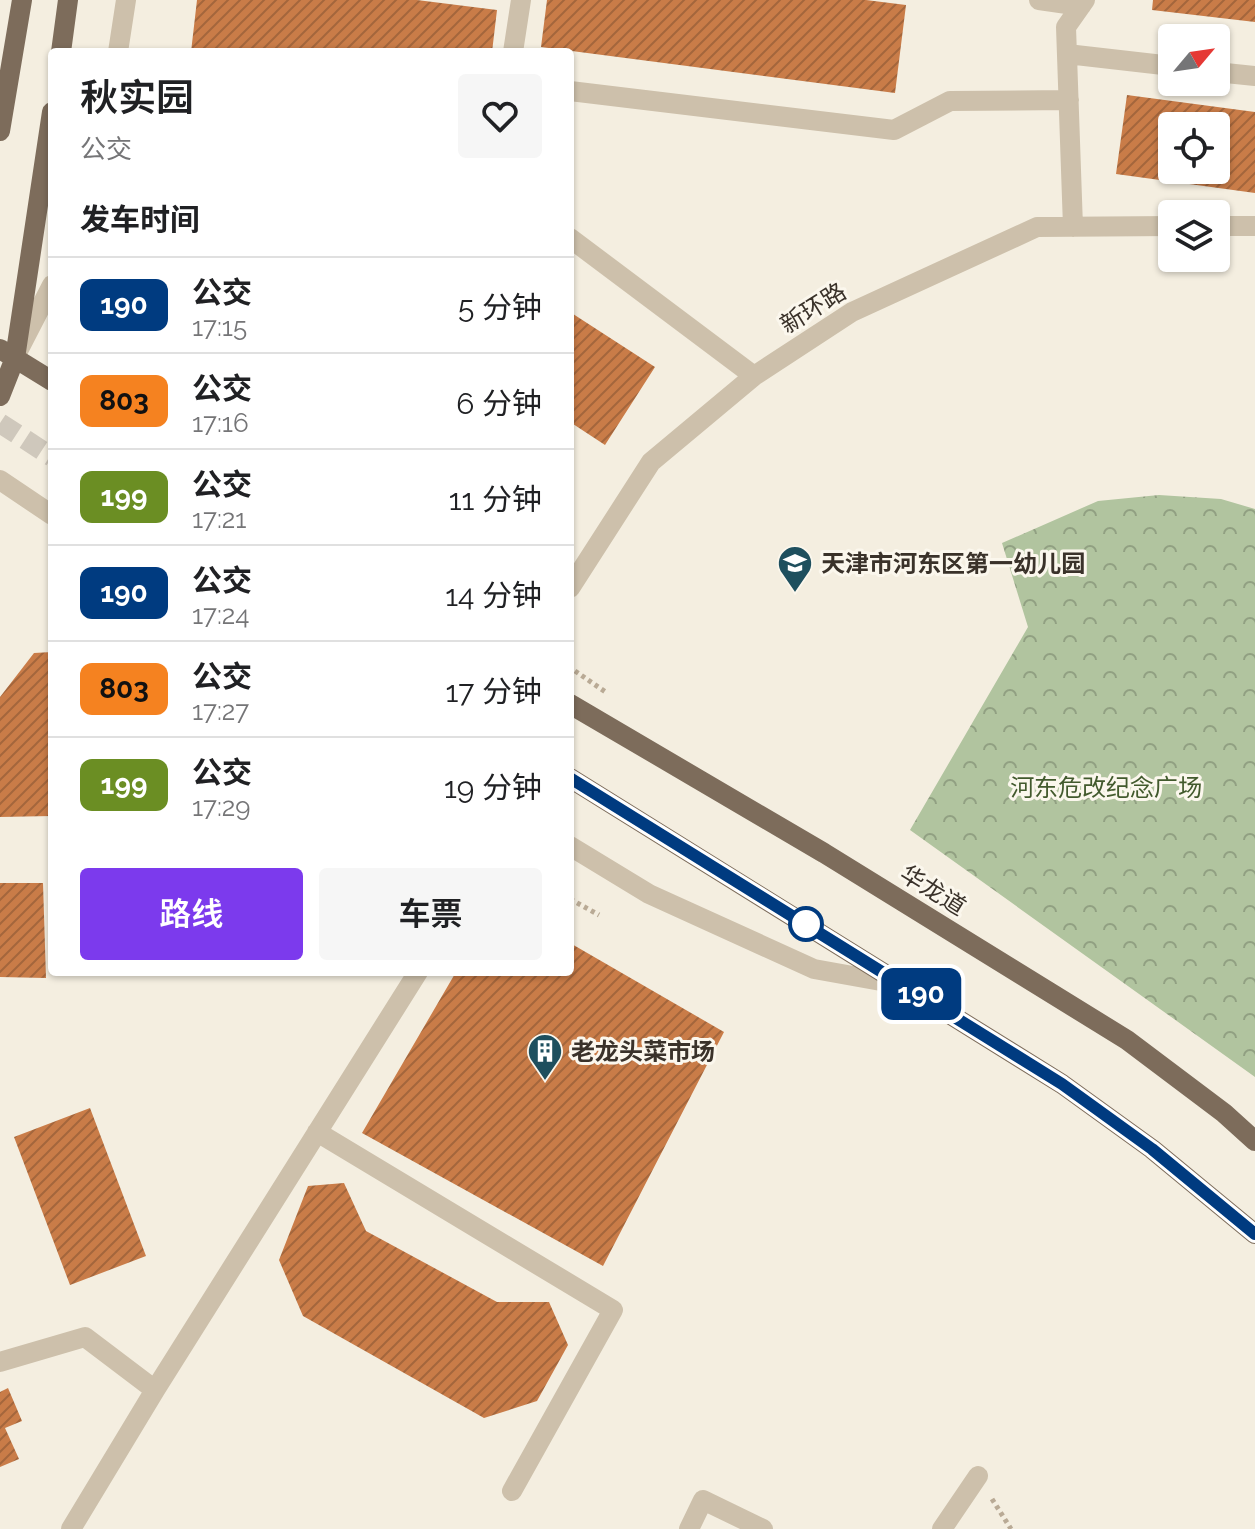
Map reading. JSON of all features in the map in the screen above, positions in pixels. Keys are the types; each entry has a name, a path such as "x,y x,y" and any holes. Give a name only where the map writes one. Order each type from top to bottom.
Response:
{"main road":[{"path":"0,131 22,0"},
{"path":"62,48 68,0"},
{"path":"0,396 48,133"},
{"path":"7,353 48,379"},
{"name":"华龙道","path":"574,706 824,853 1127,1040 1224,1113 1255,1141"},
{"path":"574,780 1062,1084 1152,1149 1255,1234"}],"street":[{"path":"119,48 126,0"},
{"path":"514,48 521,0"},
{"path":"1039,0 1083,3"},
{"path":"1073,227 1066,27 1083,3"},
{"path":"1067,54 1158,64"},
{"path":"1230,73 1255,76"},
{"path":"574,91 894,130 950,101 1069,100"},
{"name":"新环路","path":"574,582 651,462 754,376 852,312 1037,227 1158,226"},
{"path":"1230,226 1255,226"},
{"path":"574,241 754,376"},
{"path":"7,353 48,291"},
{"path":"0,480 48,512"},
{"path":"574,848 649,894 814,969 907,986"},
{"path":"71,1529 415,976"},
{"path":"317,1132 613,1310 512,1491"},
{"path":"0,1362 85,1337 155,1390"},
{"path":"942,1529 978,1476"},
{"path":"689,1529 703,1500 763,1529"}],"path":[{"path":"574,901 599,915"},
{"path":"978,1476 1011,1529"}],"green space":[{"name":"河东危改纪念广场","path":"1159,495 1221,499 1255,509 1255,1077 910,830 1028,627 1002,543 1098,501"}],"building":[{"path":"197,0 417,0 497,10 492,48 191,48"},
{"path":"547,0 866,0 906,5 895,93 574,51 574,48 541,47"},
{"path":"1153,0 1255,0 1255,22 1152,10"},
{"path":"1127,95 1255,112 1255,193 1189,184 1230,184 1230,112 1158,112 1158,180 1116,174"},
{"path":"574,315 655,367 605,445 574,425"},
{"path":"48,652 48,816 0,817 0,697 34,653"},
{"path":"0,883 43,883 46,978 0,977"},
{"name":"老龙头菜市场","path":"574,945 724,1032 603,1266 362,1133 454,976 574,976"},
{"path":"90,1108 146,1256 70,1285 14,1137"},
{"path":"344,1183 366,1231 497,1302 549,1302 568,1345 537,1401 484,1418 303,1316 279,1260 308,1186"},
{"path":"8,1388 22,1421 5,1428 19,1459 0,1467 0,1392"}],"tunnel":[{"path":"0,423 48,454"}],"bus line":[{"name":"190","path":"574,780 1062,1084 1152,1149 1255,1234"}],"place":[{"name":"天津市河东区第一幼儿园","path":"795,594"},
{"name":"老龙头菜市场","path":"545,1082"}]}
